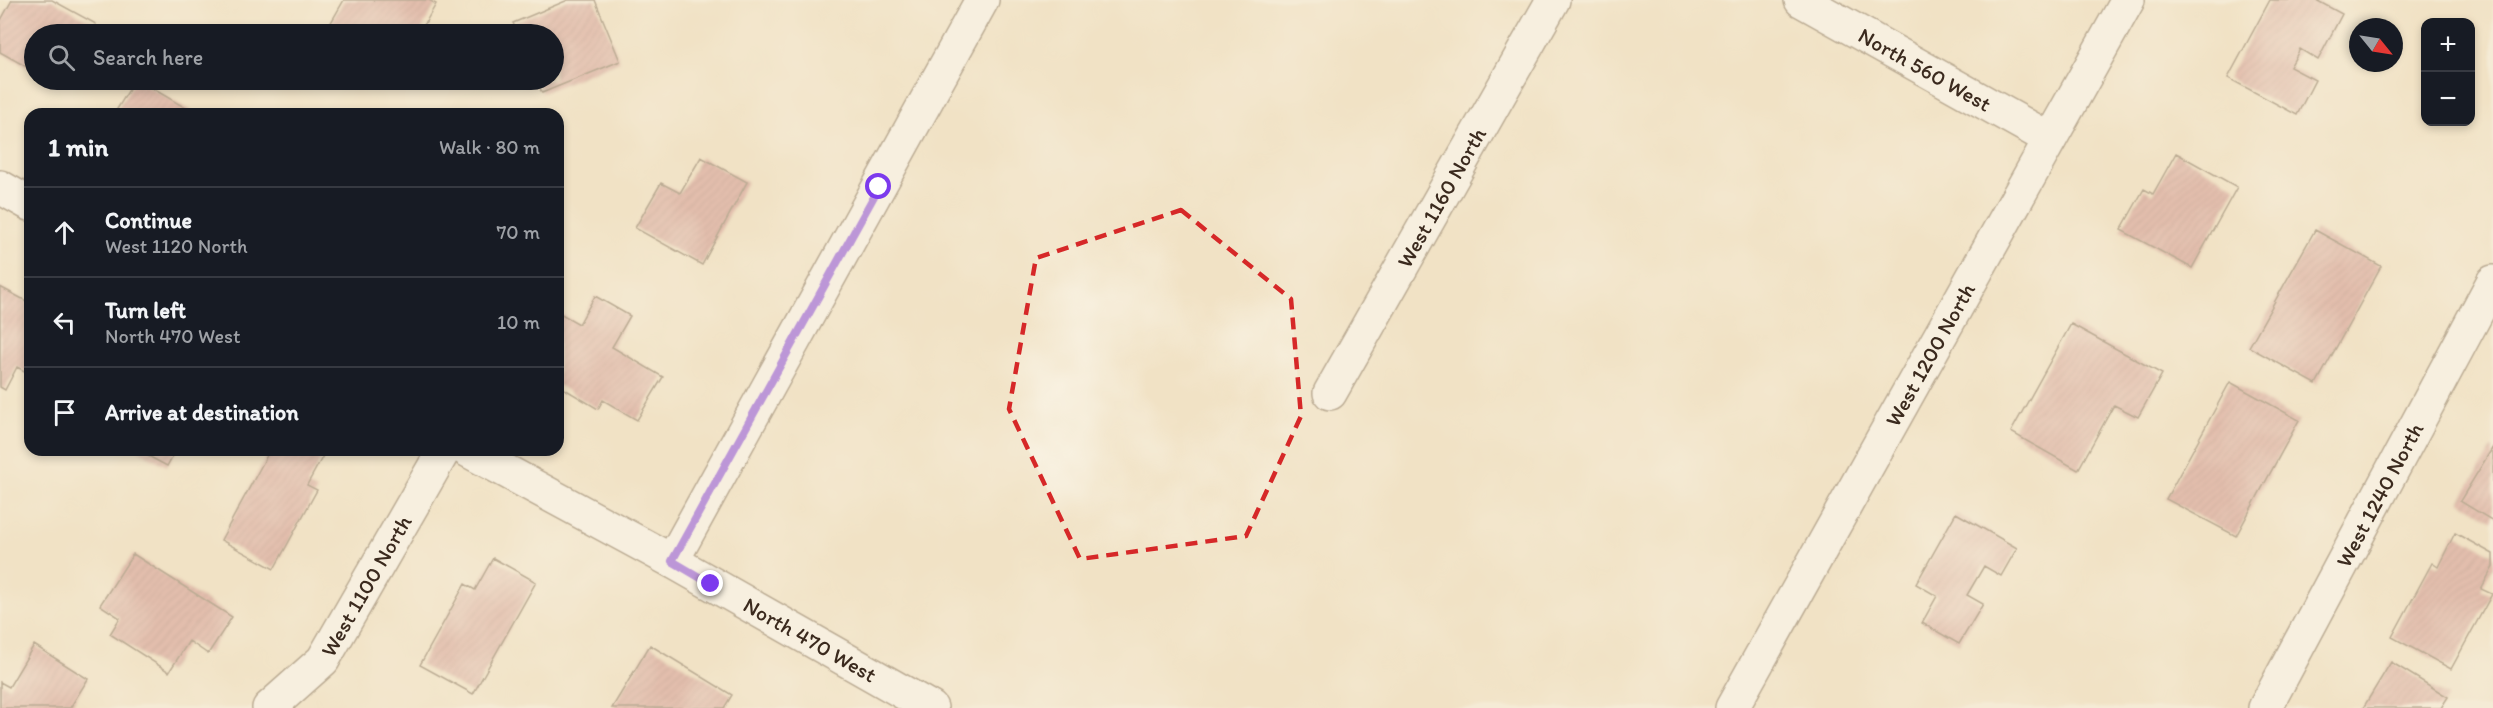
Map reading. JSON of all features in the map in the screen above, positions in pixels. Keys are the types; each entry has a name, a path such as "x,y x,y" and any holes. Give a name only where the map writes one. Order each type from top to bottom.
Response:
{"street":[{"path":"672,561 982,0"},
{"name":"West 1160 North","path":"1330,393 1553,0"},
{"name":"North 560 West","path":"1802,0 2050,139"},
{"name":"West 1200 North","path":"1732,708 2128,0"},
{"path":"0,187 24,201"},
{"name":"West 1240 North","path":"2265,708 2493,282"},
{"name":"West 1100 North","path":"269,708 323,660 441,456"},
{"name":"North 470 West","path":"478,456 672,561 931,708"}],"highlighted area":[{"path":"1181,210 1291,299 1301,416 1246,536 1080,559 1009,409 1036,258"}],"building":[{"path":"12,0 52,0 96,24 24,24 24,65 0,52 0,22"},
{"path":"344,0 429,0 436,4 425,24 330,24"},
{"path":"568,0 595,0 620,61 564,84 564,24 513,23"},
{"path":"2270,0 2316,0 2342,14 2318,60 2300,49 2290,67 2315,80 2297,115 2228,78"},
{"path":"129,90 155,90 186,108 118,108"},
{"path":"2176,153 2237,187 2192,268 2121,230 2144,189 2153,194"},
{"path":"701,157 747,182 702,265 635,228 661,183 680,193"},
{"path":"2315,230 2381,266 2316,384 2249,347"},
{"path":"0,287 24,300 24,371 17,367 5,390 0,387"},
{"path":"595,296 630,316 612,347 663,377 637,420 603,400 598,409 564,389 564,315 579,324"},
{"path":"2071,324 2162,374 2138,417 2114,405 2078,470 2011,432"},
{"path":"2230,382 2299,420 2236,536 2166,499"},
{"path":"2493,447 2493,521 2460,501"},
{"path":"148,456 173,456 167,466"},
{"path":"267,456 323,456 307,485 317,490 274,569 221,540"},
{"path":"1956,513 2017,548 2001,576 1984,566 1967,595 1983,604 1959,644 1922,623 1937,596 1916,584"},
{"path":"2455,533 2493,554 2493,567 2481,589 2492,594 2451,669 2392,637 2432,563 2438,567"},
{"path":"133,554 232,617 208,654 189,641 169,672 110,634 120,618 100,605"},
{"path":"493,558 536,582 473,694 420,665 465,584 475,590"},
{"path":"34,645 88,679 70,708 0,708 0,682 9,687"},
{"path":"650,645 732,695 724,708 612,708"},
{"path":"2391,662 2448,697 2441,708 2363,708"}],"route":[{"path":"711,584 672,561 879,187"}]}
